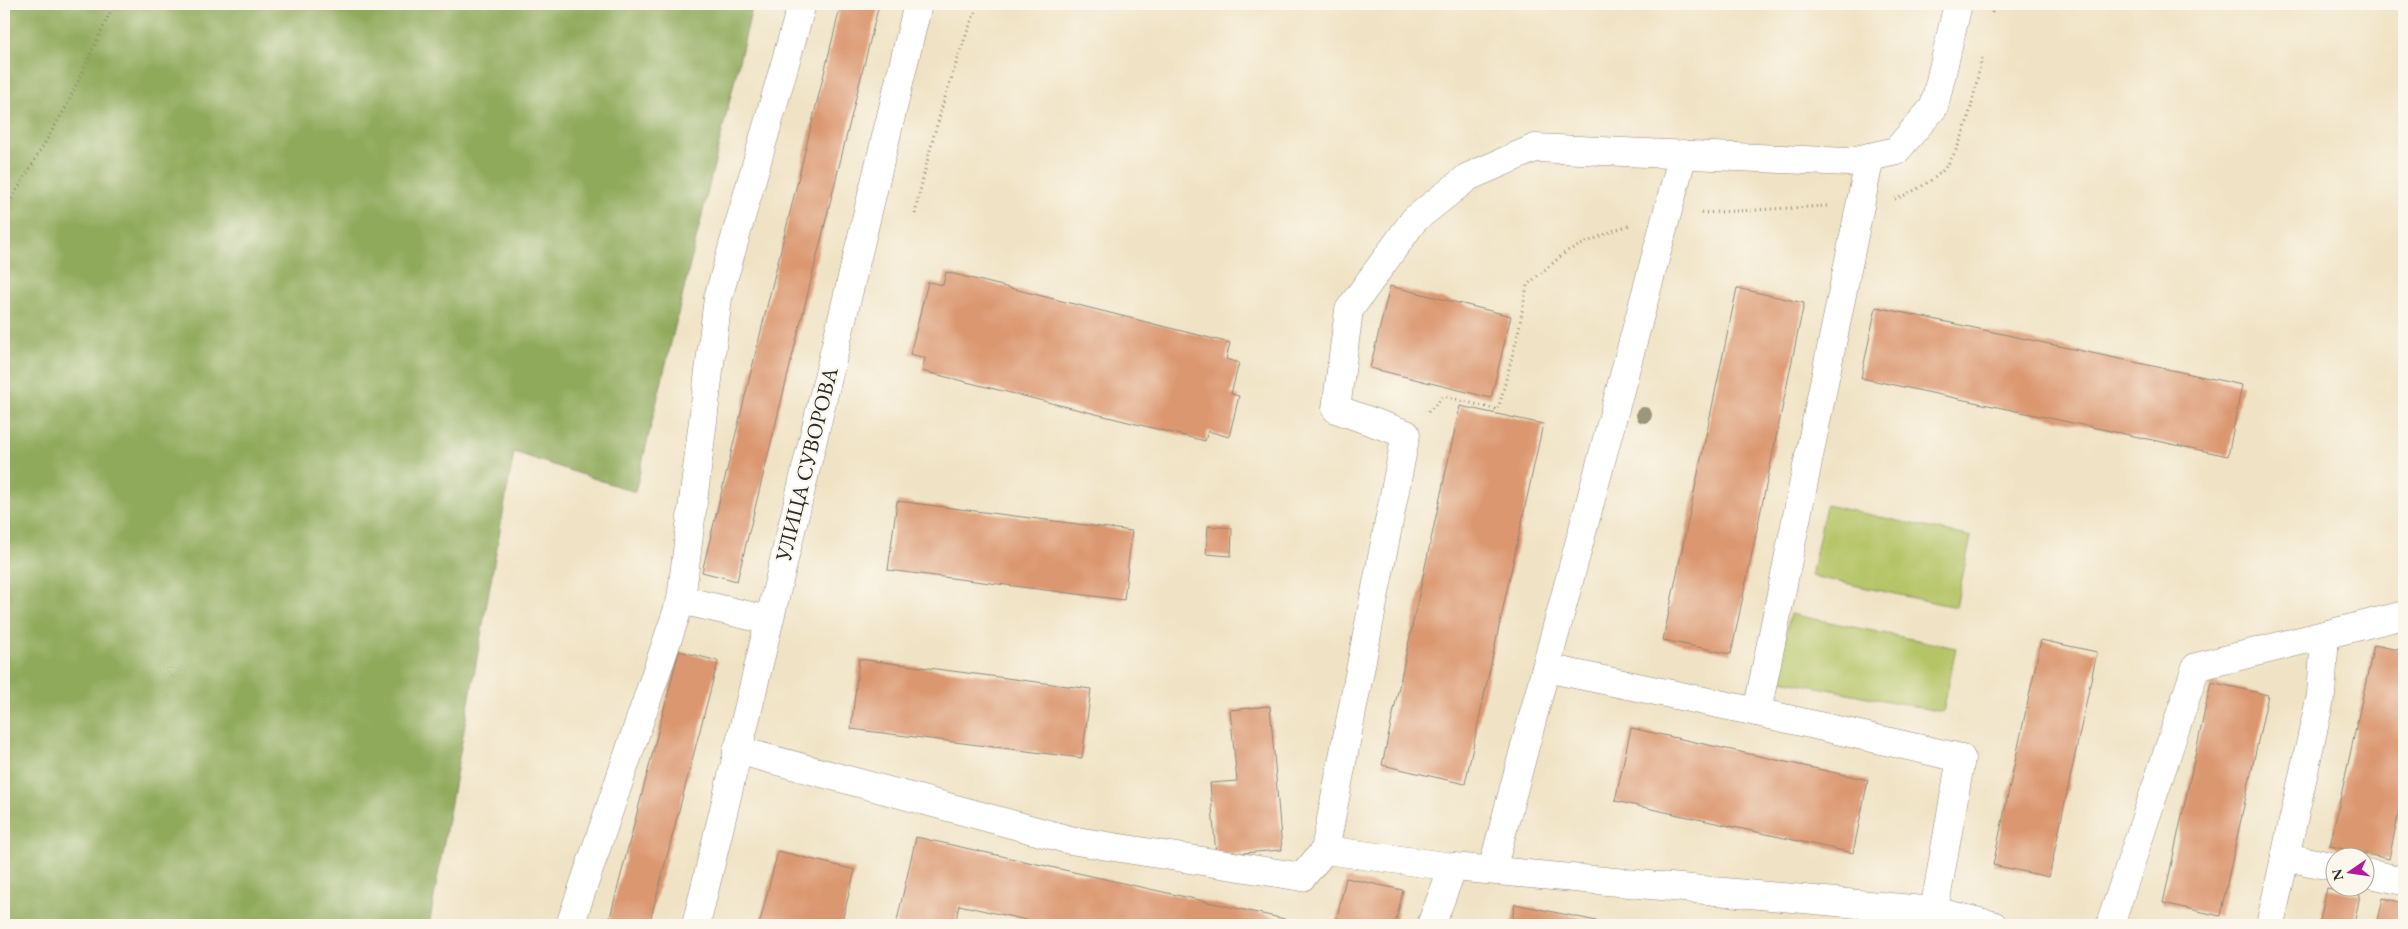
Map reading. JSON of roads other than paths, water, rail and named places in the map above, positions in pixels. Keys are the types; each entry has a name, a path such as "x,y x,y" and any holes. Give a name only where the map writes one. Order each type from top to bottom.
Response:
{"street":[{"path":"570,925 681,600 718,298 802,4"},
{"name":"УЛИЦА СУВОРОВА","path":"696,925 918,4"},
{"path":"737,750 1070,840 1302,877 1325,850 1406,434 1336,409 1349,310 1414,220 1468,176 1535,148 1848,162 1896,151 1934,107 1958,4"},
{"path":"1492,870 1683,154"},
{"path":"1756,712 1862,205 1870,157"},
{"path":"681,600 768,620"},
{"path":"2110,925 2196,667 2404,615"},
{"path":"2270,925 2321,695 2325,635"},
{"path":"1546,668 1756,712 1961,758 1934,911"},
{"path":"1325,850 1453,867 1934,911 1993,925"},
{"path":"2285,857 2326,865"},
{"path":"1431,925 1453,867"},
{"path":"2376,875 2404,881"}]}
